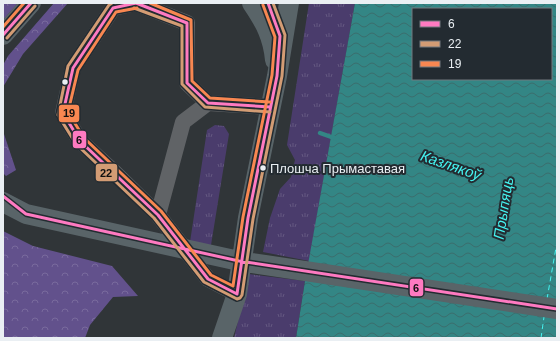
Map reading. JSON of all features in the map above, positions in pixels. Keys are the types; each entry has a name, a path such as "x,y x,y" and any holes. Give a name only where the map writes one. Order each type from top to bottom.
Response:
{"main road":[{"path":"3,35 31,3"},
{"path":"252,3 265,21 274,46 277,76"},
{"path":"268,3 280,36 277,76"},
{"path":"222,338 237,294 248,218 277,76 289,3"},
{"path":"3,196 26,214"},
{"path":"3,202 26,214 239,261 557,309"}],"lane":[{"path":"237,294 208,279 158,215 80,141 63,113 73,68 108,14 113,8 136,3 187,23 187,83 208,103 270,107"},
{"path":"158,215 183,122 208,103"}],"green space":[{"path":"3,3 18,3 3,20"},
{"path":"54,3 68,3 23,54 3,87 3,65 8,56"},
{"path":"309,3 355,3 309,261 263,252 270,218 280,189 291,177 295,160 287,145"},
{"path":"215,125 224,126 229,134 211,245 190,242 207,130"},
{"path":"3,131 16,170 6,176 3,173"},
{"path":"3,231 33,246 112,266 138,296 113,297 90,325 85,338 3,338"},
{"path":"249,274 305,281 296,338 234,338"}],"water":[{"name":"Прыпяць","path":"355,3 557,3 557,338 296,338"}],"waterway":[{"name":"Казлякоў","path":"320,133 337,139"}],"ferry route":[{"path":"547,299 557,242"},
{"path":"541,338 544,317"}],"transit line":[{"name":"19","path":"3,27 24,3"},
{"name":"6","path":"3,35 31,3"},
{"name":"22","path":"112,3 109,5 68,66 58,115 76,144 154,218 204,282 237,299 242,295 253,219 282,76 285,35 273,3"},
{"name":"6","path":"136,3 113,8 73,68 63,113 80,141 158,215 208,279 237,294 248,218 277,76 280,36 268,3"},
{"name":"6","path":"136,3 187,23 187,83 208,103 270,107"},
{"name":"19","path":"150,3 191,20 192,81 210,98 270,102"},
{"name":"19","path":"137,8 116,12 78,70 68,112 84,138 161,211 211,275 233,286 243,217 272,75 275,37 263,5"},
{"name":"22","path":"7,38 35,6"},
{"name":"22","path":"134,8 182,26 182,84 205,107 270,112"},
{"name":"6","path":"3,196 26,214 239,261 557,309"}],"place":[{"name":"Плошча Прымаставая","path":"263,168"}]}
